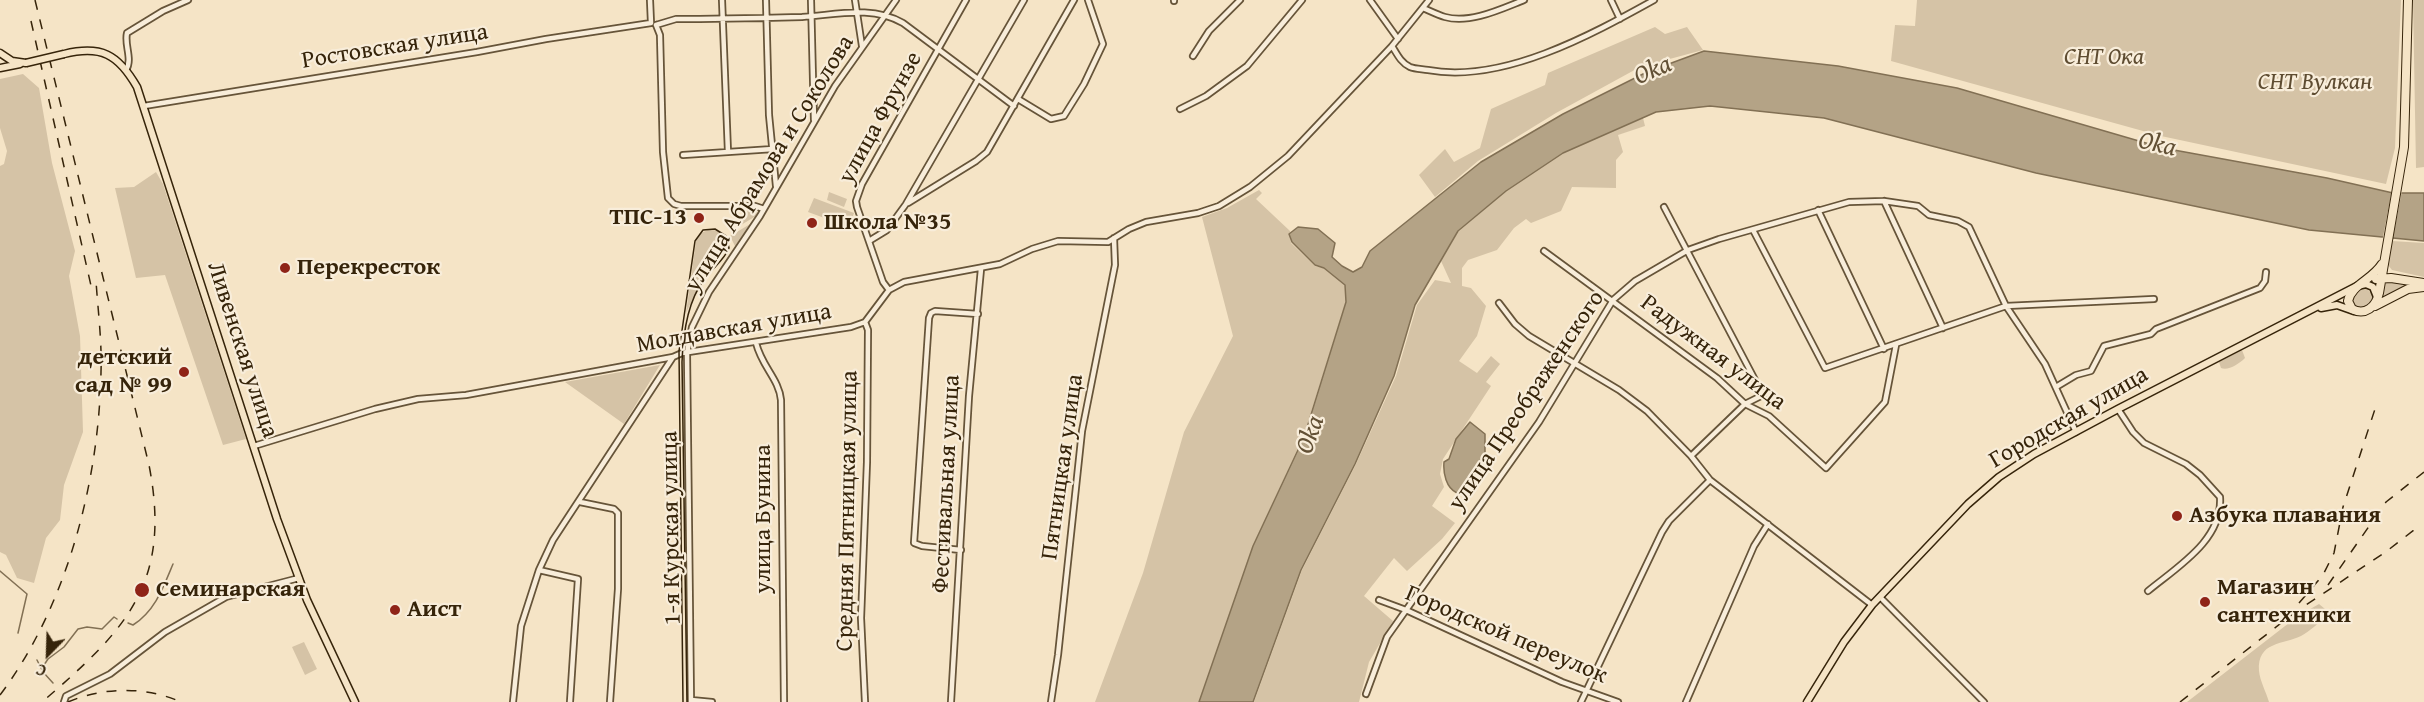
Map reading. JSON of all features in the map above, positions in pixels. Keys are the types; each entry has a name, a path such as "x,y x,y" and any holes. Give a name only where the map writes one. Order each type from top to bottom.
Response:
{"highway":[{"path":"2371,309 2378,298 2401,171 2405,136 2408,0"},
{"path":"2383,262 2385,272 2424,285"},
{"path":"2366,282 2383,262"},
{"path":"2403,279 2380,278 2357,286 2351,292 2348,301 2350,307 2355,311 2363,312 2403,291 2424,285"}],"main road":[{"name":"Ливенская улица","path":"0,67 89,50 104,52 113,57 126,70 137,87 277,519 321,630 355,702"},
{"path":"0,54 12,61 26,63"},
{"path":"0,54 2,62 0,67"},
{"path":"2357,286 2366,284 2373,287 2378,298"},
{"name":"Городская улица","path":"1807,702 1844,642 1872,605 1968,504 1999,477 2118,409 2357,286"},
{"path":"2312,311 2337,305 2355,311"}],"street":[{"path":"126,70 129,64 127,33 163,11 188,0"},
{"path":"650,0 653,24 660,35 664,163 667,194 671,202 681,206 755,206 764,209"},
{"path":"722,0 728,152"},
{"path":"766,0 770,115 776,186"},
{"path":"811,0 814,122"},
{"path":"855,0 862,46"},
{"name":"улица Абрамова и Соколова","path":"687,353 692,327 710,292 764,209 835,86 896,0"},
{"name":"улица Фрунзе","path":"888,290 883,282 856,201 862,184 966,0"},
{"path":"869,241 887,230 906,204 1024,0"},
{"path":"906,204 987,152 1074,0"},
{"path":"1018,99 1051,119 1064,116 1084,84 1103,44 1088,0"},
{"path":"1193,56 1209,31 1240,0"},
{"path":"1180,109 1206,96 1247,66 1302,0"},
{"path":"1370,0 1398,39"},
{"path":"888,290 904,282 1000,264 1032,249 1058,241 1100,243 1146,222 1198,213 1219,206 1250,187 1288,156 1392,46 1429,0"},
{"path":"1423,8 1446,17 1462,19 1503,9 1524,0"},
{"path":"1611,0 1620,19"},
{"path":"1392,46 1401,61 1410,67 1440,73 1482,71 1537,57 1620,19 1654,0"},
{"name":"Ростовская улица","path":"144,106 676,19 812,16 856,11 903,23 1014,106"},
{"path":"683,155 773,149"},
{"path":"1884,201 1943,328"},
{"name":"улица Преображенского","path":"1366,694 1387,637 1539,422 1577,363 1581,352 1613,300 1635,281 1688,250 1719,239 1849,202 1884,201 1918,206 1929,215 1958,221 1969,227 2006,306"},
{"path":"1664,207 1763,395 1745,404 1691,456"},
{"path":"1818,210 1884,349"},
{"path":"1753,230 1825,368 2006,306 2154,299"},
{"name":"Пятницкая улица","path":"1051,702 1082,431 1115,265 1114,238"},
{"name":"Радужная улица","path":"1544,251 1717,378 1745,404 1768,416 1826,468 1885,402 1896,345"},
{"name":"Фестивальная улица","path":"951,702 969,396 981,268"},
{"path":"2056,387 2076,375 2091,371 2104,346 2151,334 2156,329 2260,288 2265,281 2266,272"},
{"name":"Молдавская улица","path":"254,446 375,409 418,399 466,395 687,353 851,327 865,322 888,290"},
{"path":"1498,303 1515,324 1529,336 1577,363 1647,411 1691,456 1710,480 1872,605"},
{"path":"2006,306 2045,364 2076,432"},
{"path":"961,550 914,543 929,318 935,311 978,314"},
{"name":"Средняя Пятницкая улица","path":"865,322 868,330 867,462 861,618 865,702"},
{"name":"улица Бунина","path":"756,343 760,357 780,391 781,400 784,702"},
{"name":"1-я Курская улица","path":"687,353 691,701"},
{"path":"513,702 521,626 539,570 553,540 673,357"},
{"path":"2118,409 2133,432 2144,443 2186,464 2200,475 2220,497 2218,515 2210,535 2191,556 2148,591"},
{"path":"1581,702 1662,532 1669,521 1710,480"},
{"path":"580,501 614,509 618,513 618,589 610,702"},
{"path":"1686,702 1755,546 1768,524"},
{"path":"539,570 578,579 570,702"},
{"path":"64,702 66,696 110,674 165,632 226,597 299,578"},
{"path":"1880,597 1984,702"},
{"name":"Городской переулок","path":"1379,600 1406,610 1562,682 1618,702"},
{"path":"691,701 712,702"}],"green space":[{"path":"1917,0 2401,0 2395,148 2386,184 2161,136 1891,61 1895,25 1915,26"},
{"path":"2413,0 2424,0 2424,167 2416,168"},
{"path":"1655,27 1665,34 1687,27 1703,50 1640,67 1556,113 1478,161 1435,197 1419,175 1445,149 1454,162 1480,148 1491,109 1545,85 1548,73"},
{"path":"23,74 39,88 52,163 75,251 69,276 80,336 83,432 64,485 60,520 46,538 34,583 17,578 6,555 0,552 0,166 4,164 7,151 0,128 0,79"},
{"path":"1643,118 1645,126 1618,135 1623,152 1616,160 1616,188 1572,187 1561,211 1531,223 1526,219 1514,228 1497,250 1468,260 1462,268 1462,286 1471,288 1486,306 1477,336 1459,361 1477,373 1491,356 1500,364 1486,382 1491,386 1443,459 1440,474 1444,487 1432,506 1455,523 1442,539 1407,571 1394,558 1364,596 1393,621 1369,662 1359,702 1254,702 1302,570 1356,464 1396,376 1417,305 1435,280 1451,283 1441,261 1458,232 1506,191 1563,153"},
{"path":"156,172 163,184 246,439 223,445 165,275 136,278 115,188 134,187"},
{"path":"1259,190 1262,193 1256,199 1290,231 1291,243 1315,266 1324,268 1345,285 1346,302 1303,437 1253,546 1199,702 1095,702 1143,573 1184,432 1233,336 1202,217 1227,208"},
{"path":"829,192 847,199 844,207 827,200"},
{"path":"814,198 854,213 849,227 808,212"},
{"path":"754,208 757,210 756,216 741,225 743,210"},
{"path":"752,223 736,248 730,236"},
{"path":"708,230 722,234 727,240 728,248 701,282 686,313 696,241 701,233"},
{"path":"2392,241 2424,243 2424,277 2392,270 2388,265"},
{"path":"2387,282 2408,285 2383,300 2381,298 2383,284"},
{"path":"2365,288 2374,295 2373,303 2363,309 2355,308 2351,298 2358,289"},
{"path":"2242,350 2245,358 2243,360 2230,368 2221,368 2219,362"},
{"path":"660,365 624,424 565,382"},
{"path":"2319,604 2325,609 2326,616 2308,632 2272,646 2262,654 2259,671 2269,702 2187,702 2298,616"},
{"path":"304,642 317,669 305,675 292,647"}],"water":[{"name":"Oka","path":"1704,51 1838,66 1957,88 2163,148 2327,178 2393,193 2424,193 2424,241 2309,230 2036,173 1824,118 1710,106 1656,112 1563,153 1506,191 1458,231 1415,305 1394,376 1355,464 1301,570 1253,702 1199,702 1253,546 1304,437 1346,302 1345,285 1324,268 1315,265 1292,242 1289,234 1298,227 1318,229 1335,243 1332,257 1353,272 1362,267 1370,251 1481,162 1563,114 1647,72"},
{"path":"1470,422 1485,434 1485,460 1479,473 1471,475 1463,490 1457,493 1450,488 1446,480 1444,462 1449,459 1456,439"}],"pier":[{"path":"2392,190 2402,190 2392,243 2382,242"}],"waterway":[{"path":"128,623 133,625 153,606 173,564"},
{"path":"0,571 27,594 18,633"},
{"path":"42,668 48,659 64,647 78,629 87,627 102,629 114,617 117,619"},
{"path":"37,660 43,672 53,683"}],"tram line":[{"path":"683,702 679,351 695,241 703,230 715,229 726,236 729,248 703,281 693,299 685,330 682,362 687,702"}],"railway":[{"path":"35,0 149,465 154,506 154,542 148,573 136,600 119,626 98,651 42,702"},
{"path":"31,21 92,290"},
{"path":"0,695 44,622 61,583 86,499 99,414 101,372 96,281"},
{"path":"2299,603 2323,575 2334,553 2343,507 2375,409"},
{"path":"2328,585 2386,502 2424,472"},
{"path":"2180,702 2294,613 2387,551 2419,526"},
{"path":"68,702 95,693 124,690 153,693 181,702"}],"place":[{"name":"ТПС-13","path":"699,218"},
{"name":"Школа №35","path":"812,223"},
{"name":"Перекресток","path":"285,268"},
{"name":"детский сад № 99","path":"184,372"},
{"name":"Азбука плавания","path":"2177,516"},
{"name":"Семинарская","path":"142,590"},
{"name":"Магазин сантехники","path":"2205,602"},
{"name":"Аист","path":"395,610"}],"park label":[{"name":"СНТ Ока","path":"2104,58"},
{"name":"СНТ Вулкан","path":"2315,83"}]}
